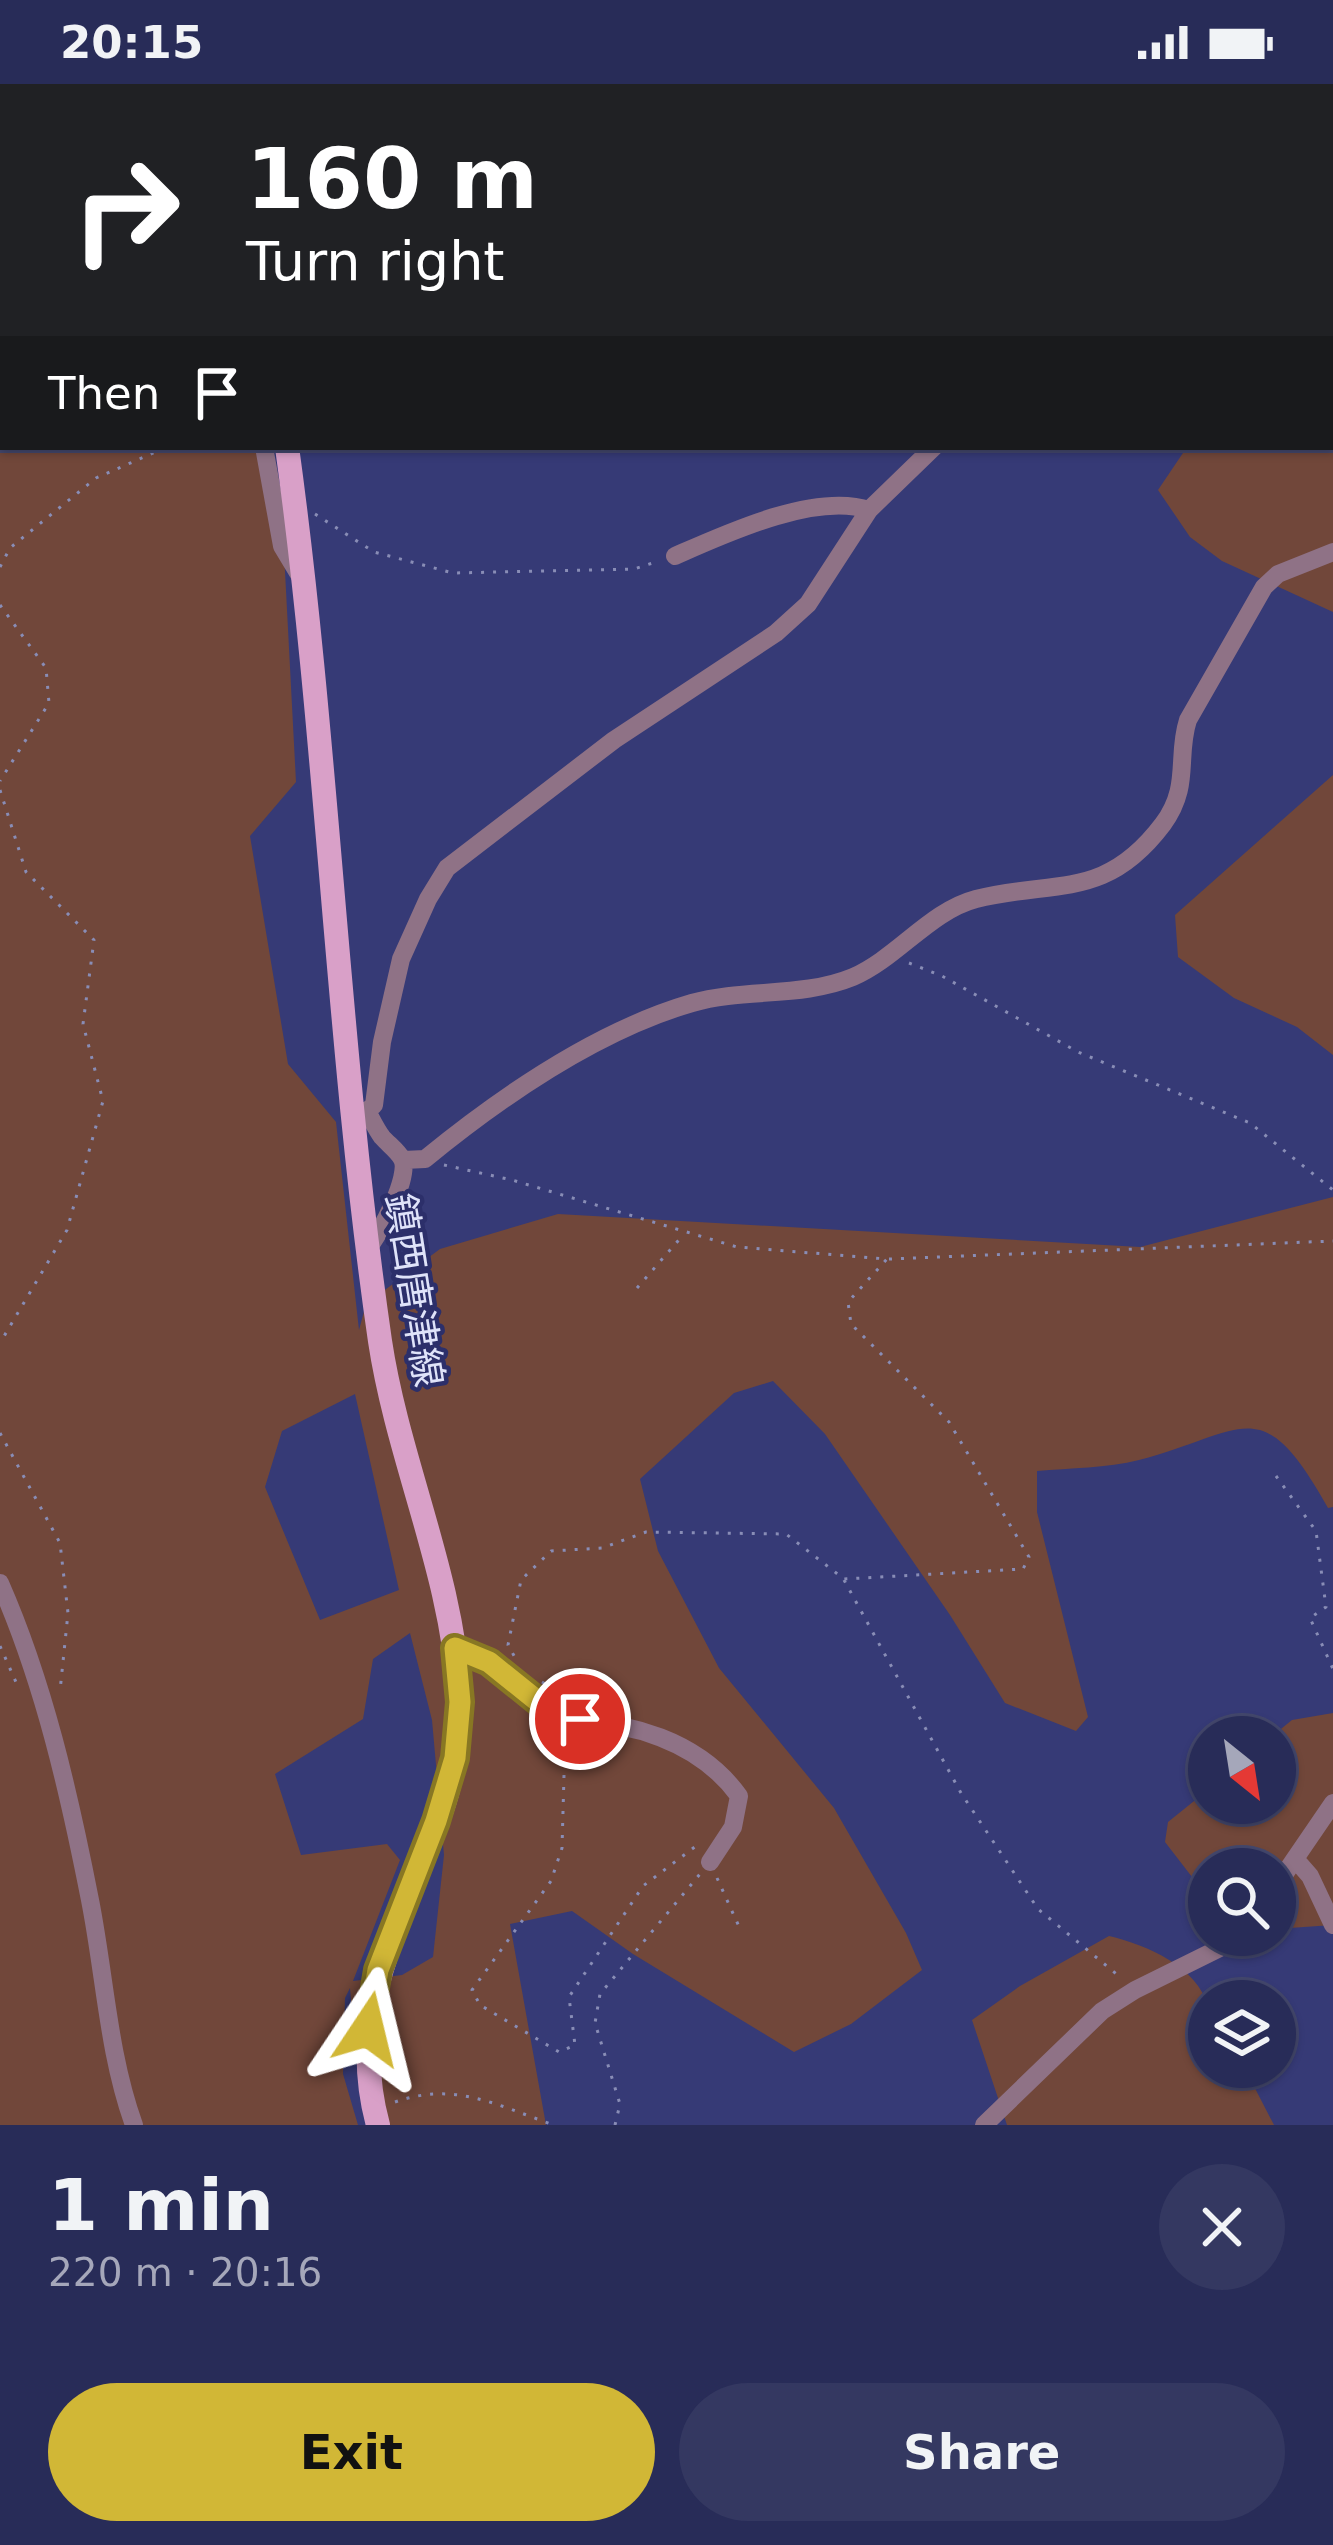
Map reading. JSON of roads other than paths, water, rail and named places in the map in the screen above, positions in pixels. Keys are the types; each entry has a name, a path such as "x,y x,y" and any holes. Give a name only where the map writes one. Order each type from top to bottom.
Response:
{"main road":[{"name":"鎮西唐津線","path":"287,450 361,1111 368,1248 381,1348 455,1648 460,1702 455,1758 436,1821 378,1970 368,2029 375,2117"}],"street":[{"path":"265,450 282,546 302,580"},
{"path":"368,1248 383,1231 393,1196 406,1174 404,1160 361,1111 374,1105 401,959 447,868 614,740 776,633 808,604 869,510 931,450"},
{"path":"675,556 753,521 851,504 869,510"},
{"path":"404,1160 425,1159 543,1070 660,1014 738,994 824,987 857,975 974,900 1090,884 1120,867 1164,824 1185,772 1183,735 1188,720 1264,587 1278,574 1333,552"},
{"path":"0,1583 25,1640 54,1742 91,1902 120,2084 134,2125"},
{"path":"455,1648 489,1662 573,1721 642,1730 694,1754 727,1779 739,1796 734,1827 710,1862"},
{"path":"1333,1803 1296,1860 1310,1876 1333,1925"},
{"path":"984,2125 1102,2011 1204,1956"}]}
